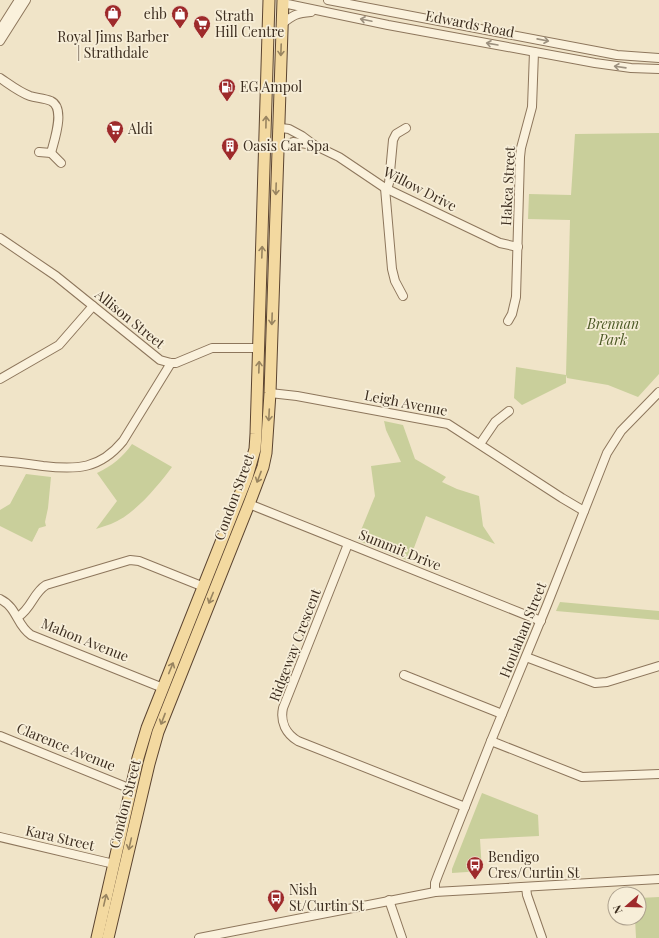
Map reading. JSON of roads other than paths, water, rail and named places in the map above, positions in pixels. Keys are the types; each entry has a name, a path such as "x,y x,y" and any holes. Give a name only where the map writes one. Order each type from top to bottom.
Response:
{"main road":[{"name":"Condon Street","path":"97,938 142,743 252,463 256,434 269,0"},
{"name":"Condon Street","path":"108,938 158,732 249,504 263,467 266,453 270,393 282,24 281,1"},
{"path":"265,166 271,150 272,136 278,130"},
{"path":"259,348 271,348"},
{"name":"Mahon Avenue","path":"163,688 174,692"},
{"name":"Clarence Avenue","path":"131,789 143,792"}],"street":[{"path":"0,30 19,0"},
{"path":"0,41 26,0"},
{"name":"Edwards Road","path":"328,0 617,54 659,58"},
{"name":"Edwards Road","path":"281,1 320,11 534,52 622,67 659,69"},
{"path":"282,24 297,14 320,11"},
{"name":"Hakea Street","path":"508,321 515,306 516,297 520,157 532,107 534,52"},
{"path":"0,78 27,95 56,104 59,119 51,154"},
{"name":"Willow Drive","path":"278,130 281,128 289,129 314,145 334,154 386,188 500,243 518,247"},
{"path":"403,296 394,281 392,270 386,188 389,183 394,136 406,128"},
{"name":"Willow Drive","path":"278,150 293,142 314,145"},
{"path":"39,152 51,154 61,163"},
{"name":"Allison Street","path":"0,238 56,276 155,357 165,362 171,363 182,361 212,348 259,348"},
{"path":"0,379 59,344 93,306"},
{"path":"0,460 58,468 76,468 90,465 104,458 117,448 123,441 171,363"},
{"name":"Houlahan Street","path":"435,892 435,883 490,741 526,658 612,442 628,423 659,392"},
{"name":"Leigh Avenue","path":"270,393 286,394 443,422 454,427 584,511"},
{"path":"480,444 495,422 509,411"},
{"name":"Summit Drive","path":"249,504 541,621"},
{"name":"Ridgeway Crescent","path":"348,544 283,708 282,717 285,728 292,737 298,740 465,807"},
{"path":"18,617 27,610 39,591 46,585 130,560 139,561 204,586"},
{"name":"Mahon Avenue","path":"0,599 11,606 24,629 31,635 163,688"},
{"path":"526,658 595,683 607,682 659,666"},
{"path":"404,675 502,714"},
{"name":"Clarence Avenue","path":"0,736 131,789"},
{"path":"490,741 582,778 659,774"},
{"name":"Kara Street","path":"0,837 114,864"},
{"path":"199,938 435,892 659,879"},
{"path":"526,887 527,895 542,938"},
{"path":"389,900 402,938"},
{"path":"241,930 244,938"}],"place":[{"name":"Royal Jims Barber | Strathdale","path":"113,28"},
{"name":"ehb","path":"180,29"},
{"name":"Strath Hill Centre","path":"202,39"},
{"name":"EG Ampol","path":"227,102"},
{"name":"Aldi","path":"115,144"},
{"name":"Oasis Car Spa","path":"230,161"},
{"name":"Bendigo Cres/Curtin St","path":"475,880"},
{"name":"Nish St/Curtin St","path":"276,913"}],"park label":[{"name":"Brennan Park","path":"613,332"}]}
